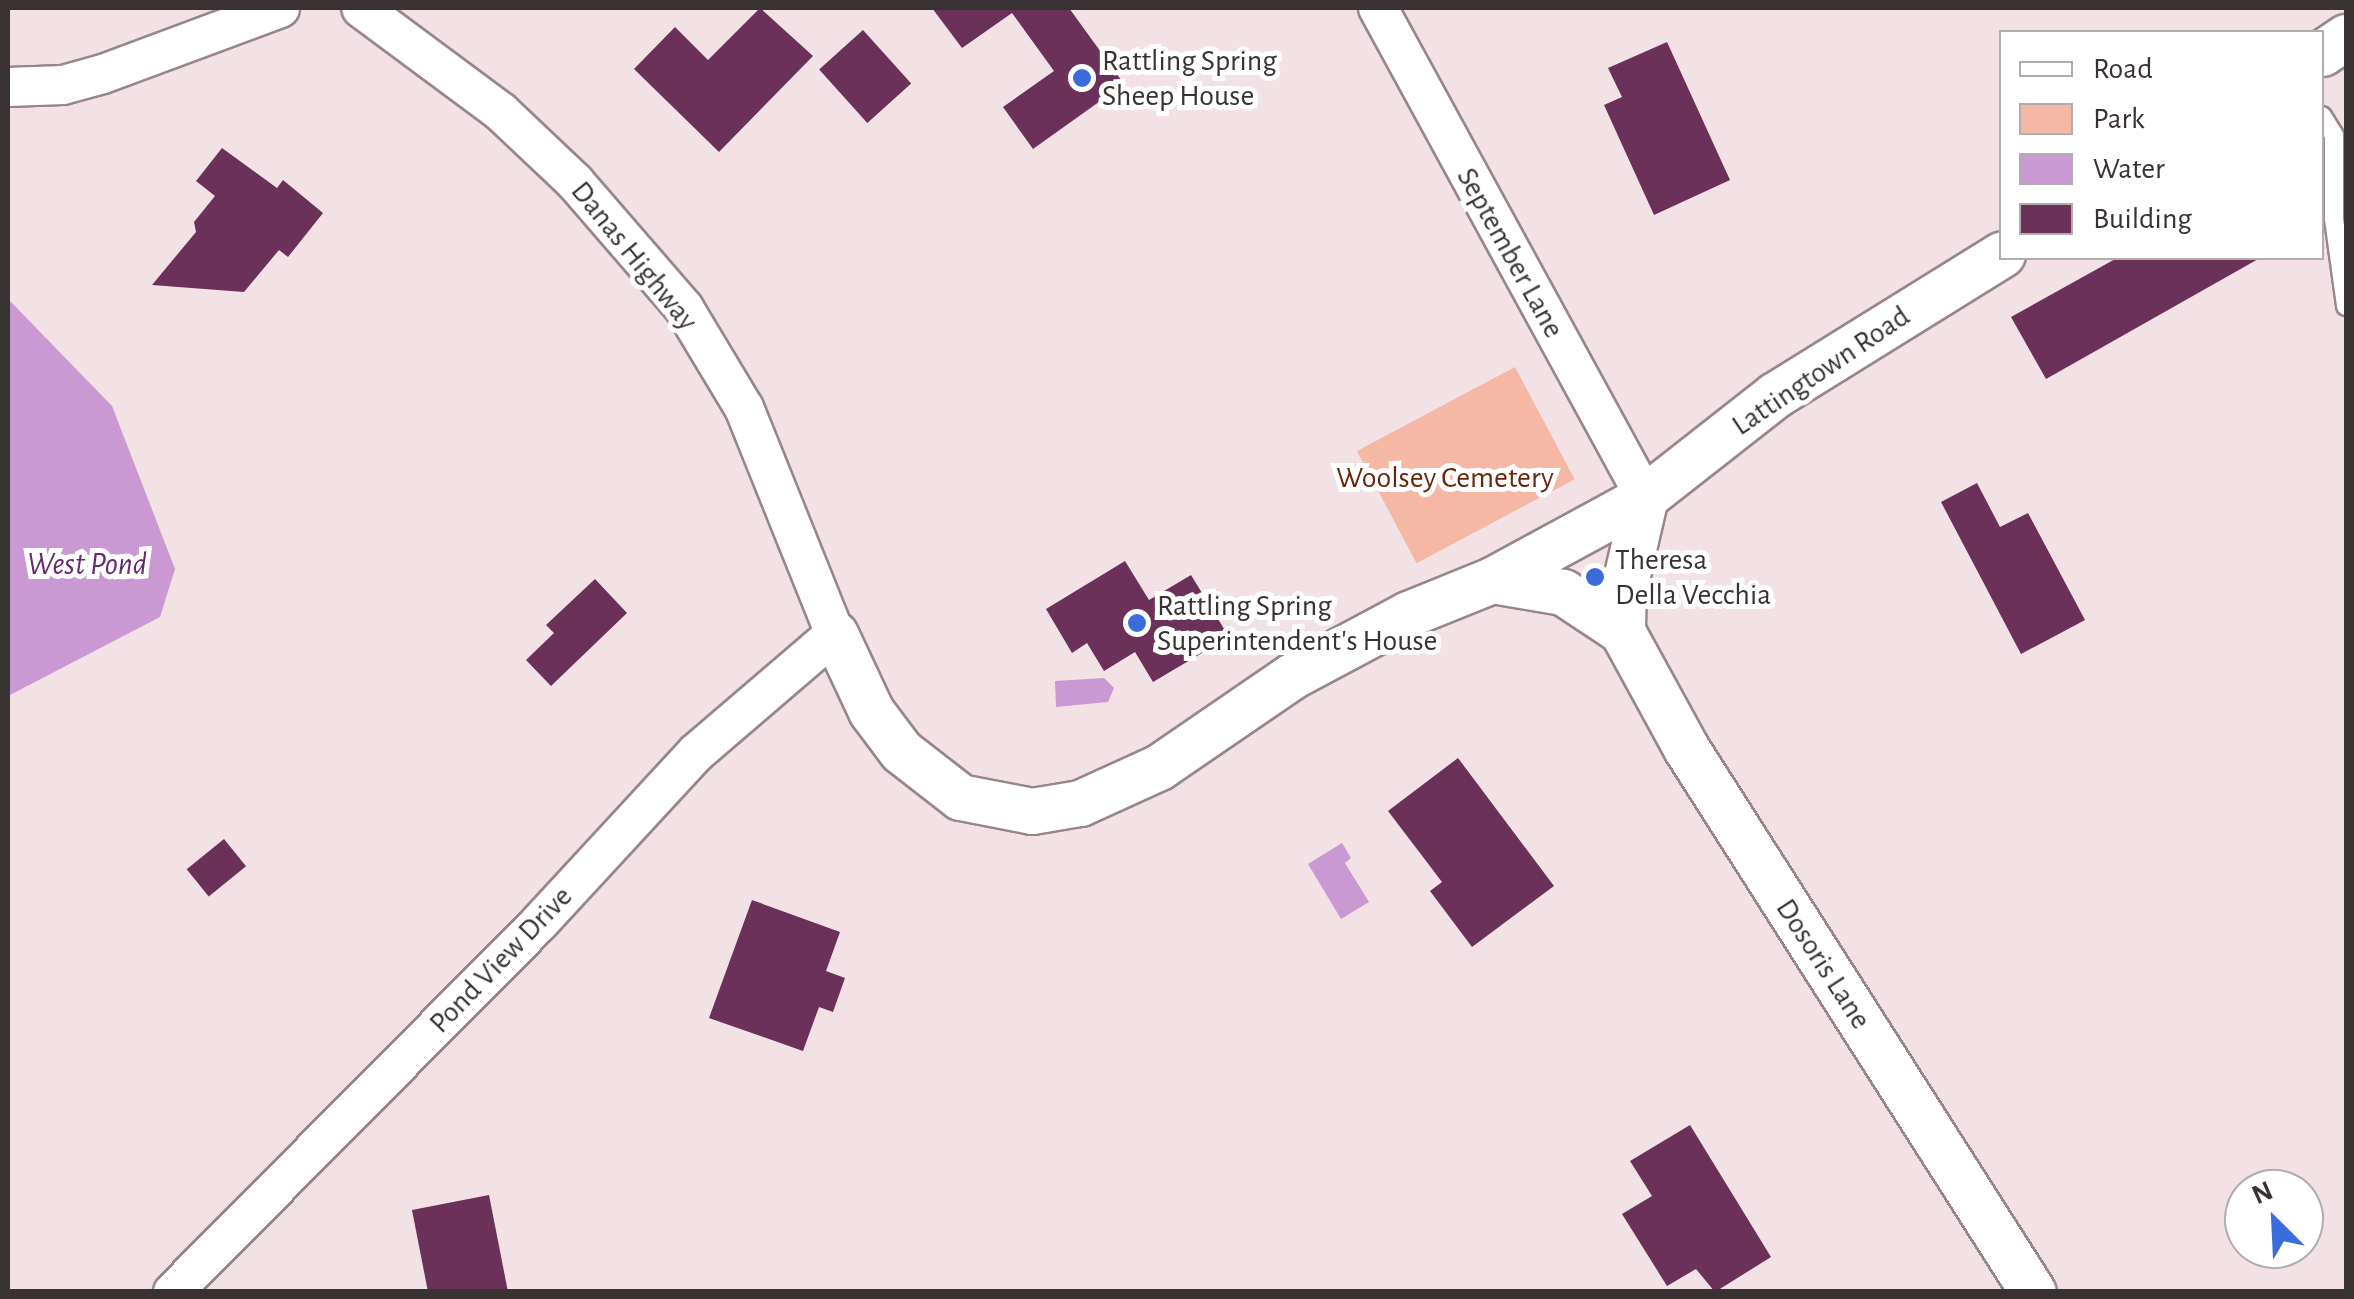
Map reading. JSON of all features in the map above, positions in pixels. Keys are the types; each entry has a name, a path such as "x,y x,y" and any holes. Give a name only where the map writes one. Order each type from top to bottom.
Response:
{"street":[{"path":"8,87 63,85 103,74 280,8"},
{"name":"Danas Highway","path":"361,8 501,112 575,182 684,308 744,408 835,634"},
{"name":"September Lane","path":"1378,8 1645,497"},
{"path":"2324,52 2346,37"},
{"name":"Lattingtown Road","path":"835,634 871,711 901,752 960,796 1032,811 1080,803 1158,766 1292,676 1408,614 1492,580 1645,497 1775,396 1999,256"},
{"path":"1622,631 1624,592 1645,497"},
{"path":"1492,580 1563,592 1622,631"},
{"name":"Dosoris Lane","path":"1622,631 1696,765 2033,1292"},
{"name":"Pond View Drive","path":"173,1292 539,922 696,754 835,634"}],"lane":[{"path":"2324,119 2334,135 2334,218 2346,306"}],"green space":[{"name":"Woolsey Cemetery","path":"1515,367 1575,479 1417,563 1357,451"}],"water":[{"name":"West Pond","path":"8,299 112,406 175,569 160,617 8,696"},
{"path":"1104,678 1114,688 1108,702 1056,707 1055,681"},
{"path":"1342,843 1351,858 1345,863 1369,902 1341,919 1308,864"}],"building":[{"path":"760,8 813,56 719,152 634,69 675,27 708,60"},
{"name":"Rattling Spring Sheep House","path":"932,8 1069,8 1124,84 1033,149 1003,107 1054,71 1012,13 962,48"},
{"path":"863,30 911,84 867,123 819,69"},
{"path":"1667,42 1730,180 1654,215 1604,105 1622,97 1608,68"},
{"path":"222,148 277,188 283,180 323,213 288,257 279,250 244,292 152,285 196,232 194,222 215,196 196,181"},
{"path":"2113,260 2256,260 2046,379 2011,317"},
{"path":"1977,483 2000,527 2028,513 2085,620 2021,654 1941,502"},
{"name":"Rattling Spring Superintendent's House","path":"1125,561 1149,600 1191,575 1229,637 1153,682 1135,652 1104,671 1087,643 1072,653 1046,609"},
{"path":"595,579 627,613 551,686 526,660 554,633 546,625"},
{"path":"1458,758 1554,886 1472,947 1430,891 1442,882 1388,811"},
{"path":"224,839 246,866 209,896 187,869"},
{"path":"752,900 840,932 826,971 845,978 833,1012 819,1007 803,1051 709,1018"},
{"path":"1690,1125 1771,1257 1715,1292 1696,1269 1667,1286 1622,1214 1652,1196 1630,1161"},
{"path":"489,1195 508,1292 428,1292 412,1210"}],"place":[{"name":"Rattling Spring Sheep House","path":"1082,78"},
{"name":"Theresa Della Vecchia","path":"1595,577"},
{"name":"Rattling Spring Superintendent's House","path":"1137,623"}]}
